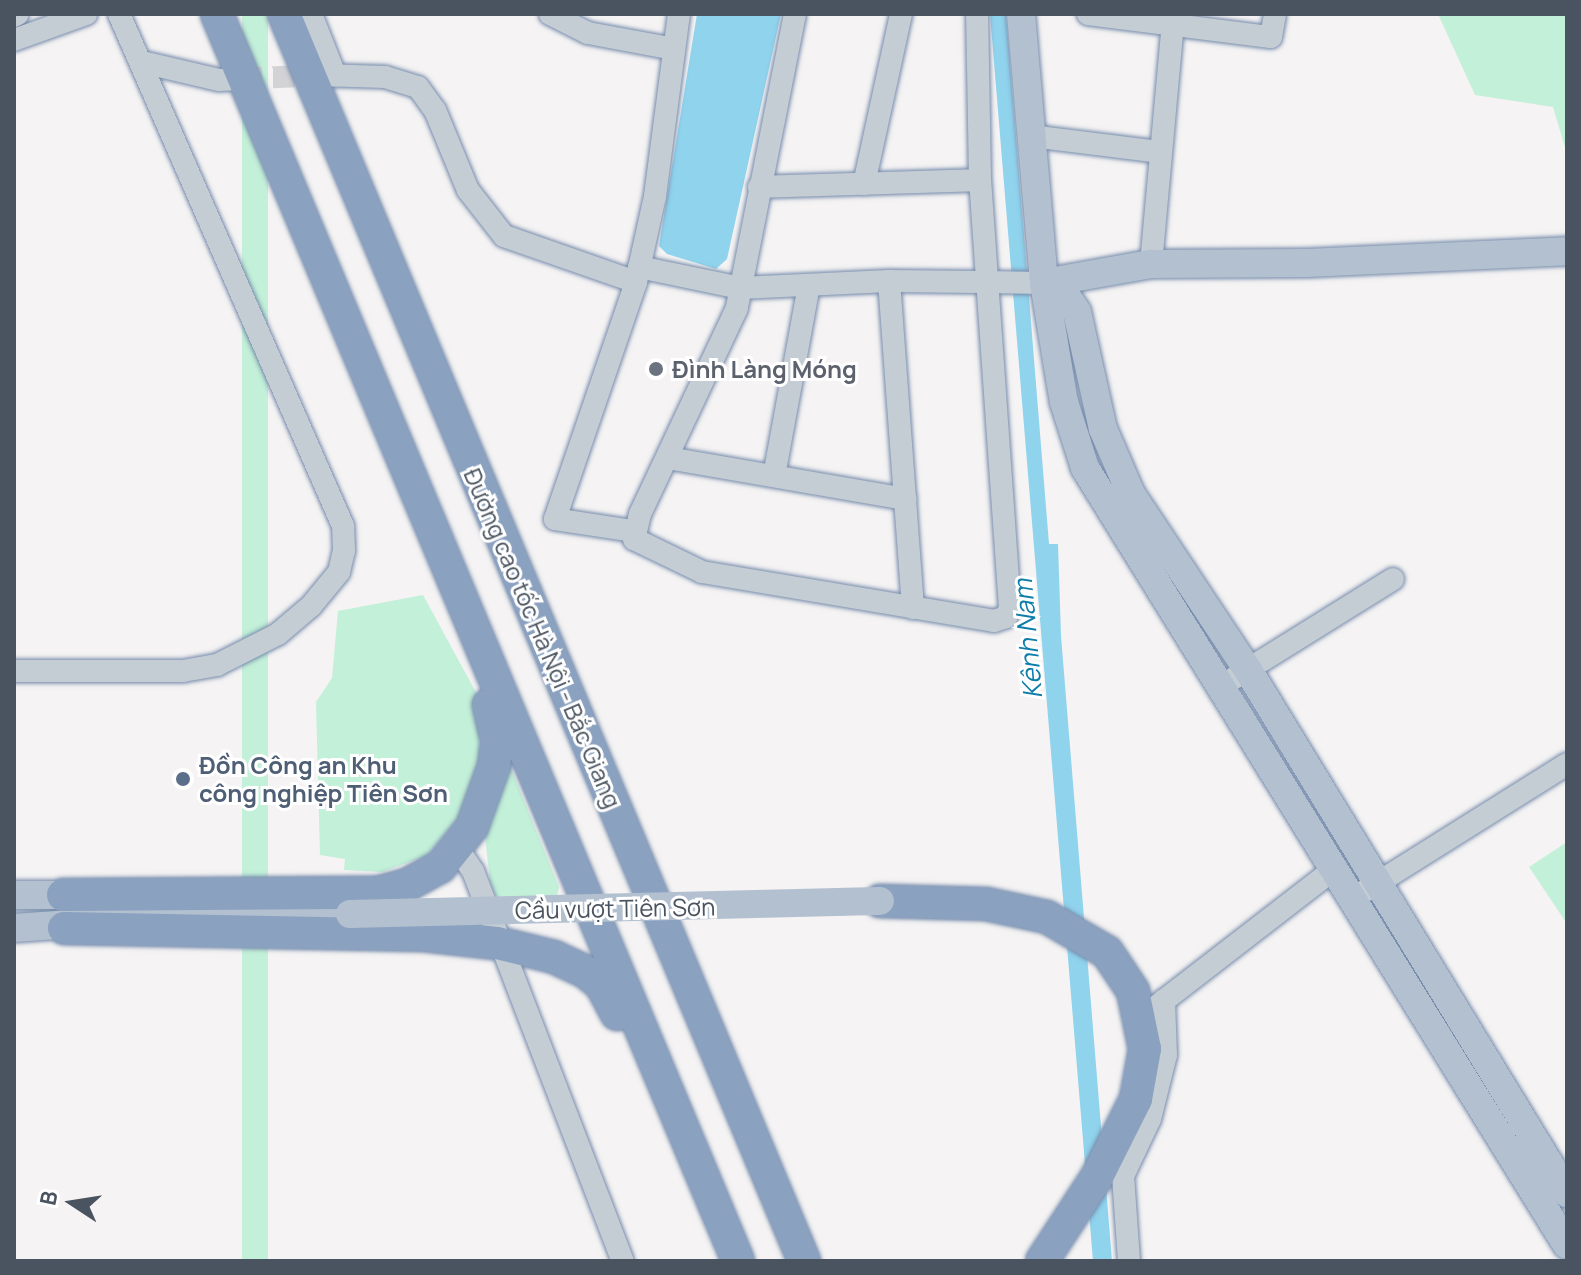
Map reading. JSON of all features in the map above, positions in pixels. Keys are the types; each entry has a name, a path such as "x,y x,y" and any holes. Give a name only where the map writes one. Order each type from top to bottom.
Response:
{"highway":[{"path":"217,14 738,1261"},
{"name":"Đường cao tốc Hà Nội - Bắc Giang","path":"284,14 804,1261"},
{"path":"63,895 377,893 407,885 440,867 458,849 472,827 494,766 497,741 491,710 360,395 335,299"},
{"path":"636,862 707,996 811,1243 824,1261"},
{"path":"880,901 986,904 1047,917 1098,945 1152,1010 1141,1082 1123,1128 1097,1177 1042,1261"},
{"path":"64,928 424,935 497,943 554,957 601,984 723,1261"}],"main road":[{"path":"1021,14 1044,283 1064,402 1085,468 1218,688 1567,1245"},
{"path":"1044,283 1151,264 1307,263 1567,251"},
{"path":"1044,283 1067,297 1077,312 1103,429 1131,494 1248,670 1566,1189"},
{"path":"14,895 63,895 134,911"},
{"name":"Cầu vượt Tiên Sơn","path":"134,911 350,914 880,901"},
{"path":"14,928 64,928 134,911"}],"street":[{"path":"14,40 86,14"},
{"path":"14,671 183,671 217,665 278,634 311,606 339,572 344,551 343,526 119,14"},
{"path":"311,14 328,75 385,77 418,87 435,110 468,190 504,236 638,275 740,288 889,281 1044,283"},
{"path":"550,14 588,33 674,49"},
{"path":"633,531 555,519 638,275 655,196 679,14"},
{"path":"795,14 737,308 633,531 634,539 702,572 994,621 1006,617 1010,608 996,284 980,180 977,14"},
{"path":"864,184 901,14"},
{"path":"1088,14 1271,37 1275,14"},
{"path":"1151,264 1173,24"},
{"path":"142,62 219,80 240,79"},
{"path":"1031,136 1160,152"},
{"path":"759,187 980,180"},
{"path":"889,281 913,608"},
{"path":"774,476 809,285"},
{"path":"668,458 905,499"},
{"path":"1218,688 1393,579"},
{"path":"1352,899 1567,764"},
{"path":"458,849 473,871 497,943 623,1261"},
{"path":"1129,1261 1123,1176 1150,1119 1166,1055 1152,1010 1333,870"},
{"path":"1538,1202 1566,1189"}],"green space":[{"path":"242,14 268,14 268,1261 242,1261"},
{"path":"1438,14 1567,14 1567,154 1553,107 1475,95"},
{"path":"423,595 478,696 480,767 459,817 426,856 382,872 344,870 345,859 320,855 316,702 332,678 338,611"},
{"path":"506,756 559,887 556,900 499,903 490,882 485,835"},
{"path":"1567,842 1567,924 1529,867"}],"water":[{"path":"697,14 781,14 727,259 716,269 667,254 659,246"},
{"name":"Kênh Nam","path":"990,14 1006,14 1049,544 1058,544 1061,636 1112,1261 1093,1261"}],"tunnel":[{"path":"240,79 321,75"}],"place":[{"name":"Đình Làng Móng","path":"656,369"},
{"name":"Đồn Công an Khu công nghiệp Tiên Sơn","path":"183,779"}]}
